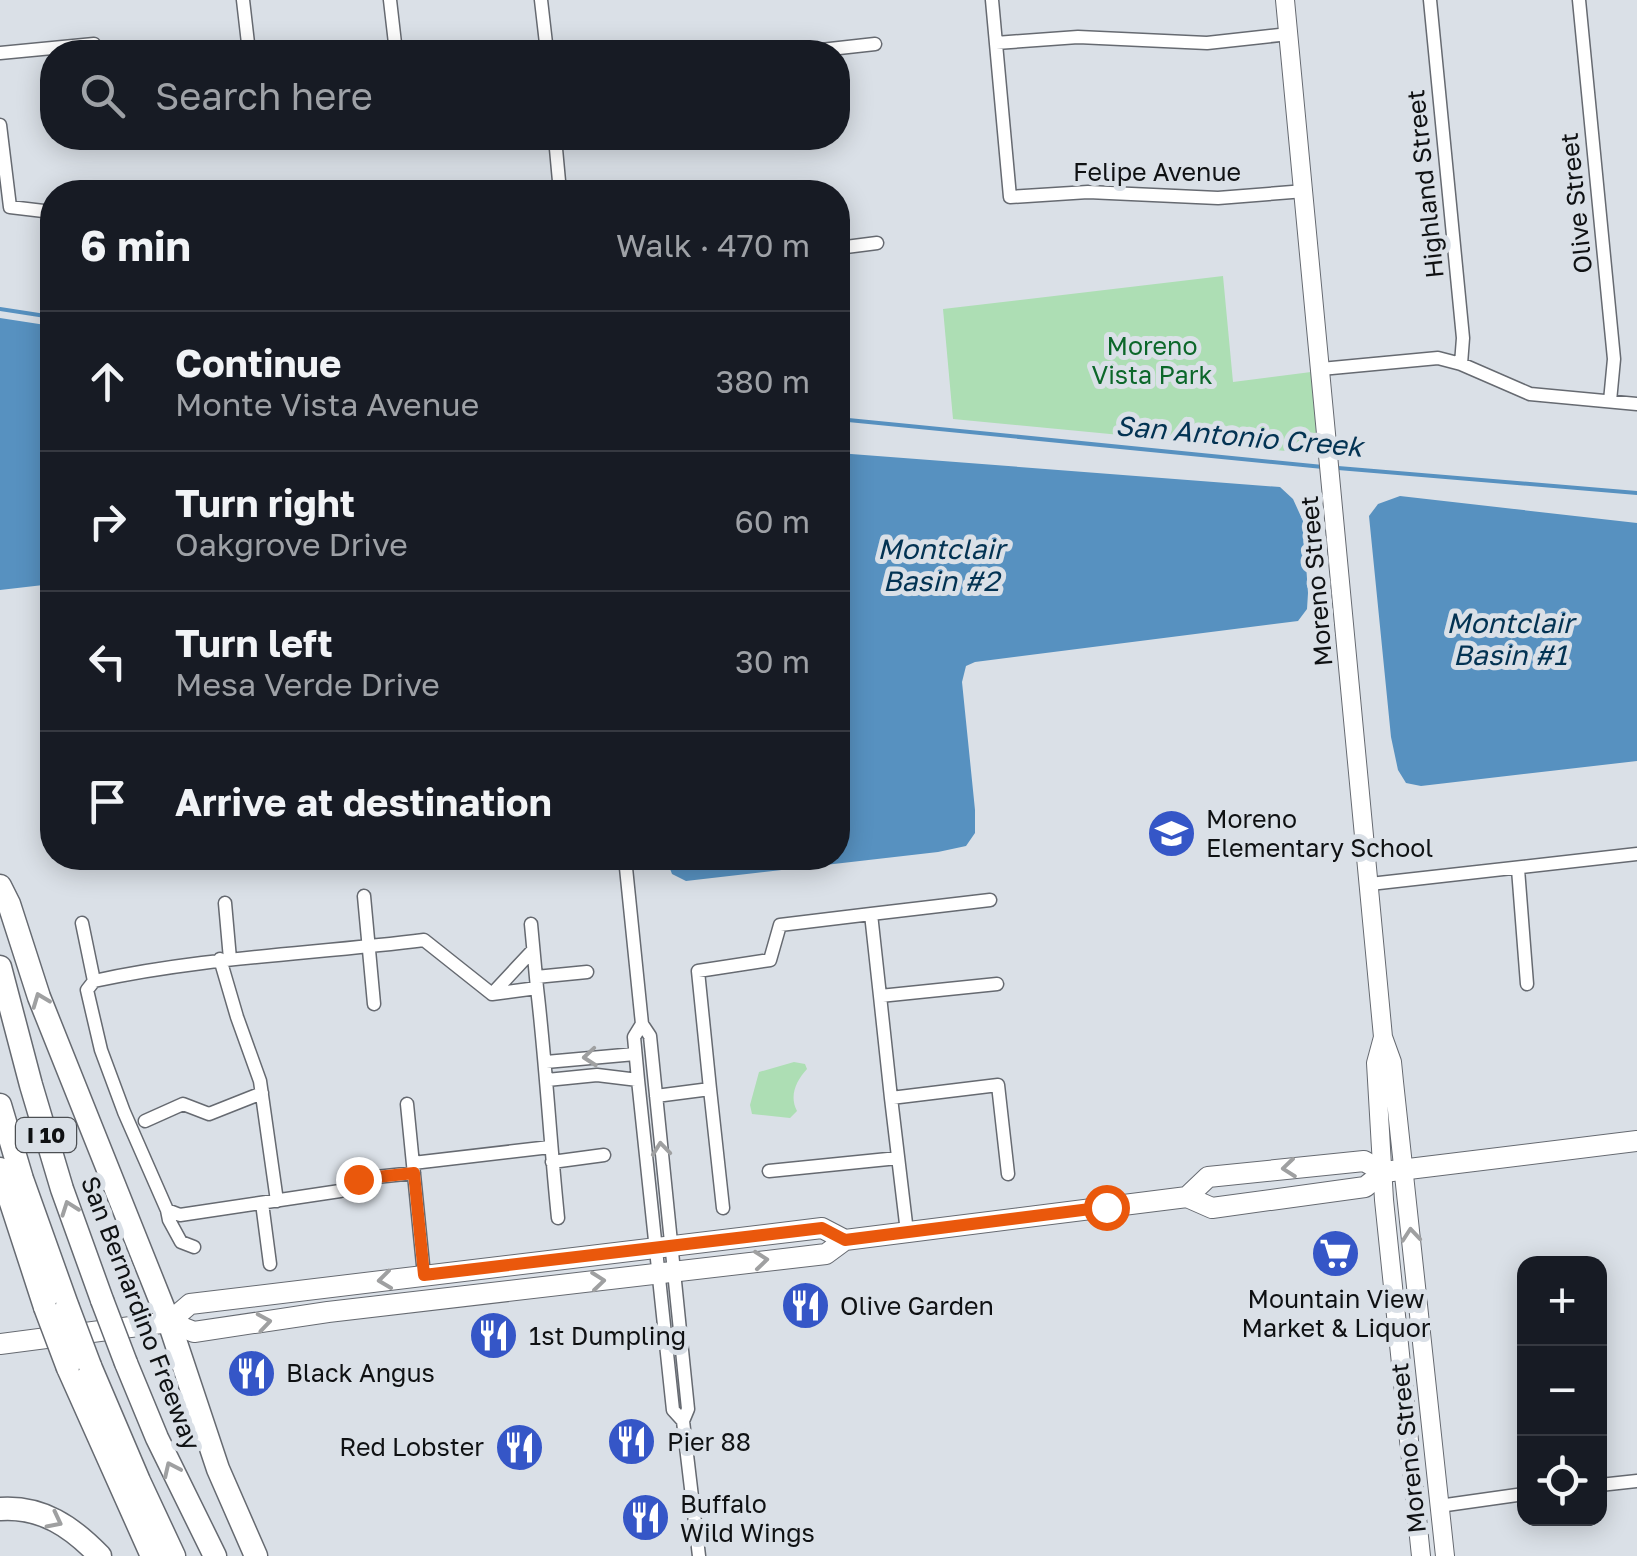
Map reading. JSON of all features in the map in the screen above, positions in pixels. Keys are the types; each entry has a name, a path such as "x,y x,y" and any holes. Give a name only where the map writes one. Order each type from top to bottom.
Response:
{"highway":[{"path":"0,886 39,997 169,1322 218,1469 256,1556"},
{"name":"San Bernardino Freeway","path":"0,967 62,1189 102,1300 157,1438 215,1556"},
{"path":"0,1105 56,1306"},
{"name":"I 10","path":"0,1169 152,1556"},
{"path":"79,1367 174,1556"},
{"path":"0,1510 28,1510 60,1522 100,1556"}],"main road":[{"path":"0,1344 169,1322 194,1332 328,1312 826,1254 845,1240 1187,1197 1212,1208 1365,1186 1394,1171 1637,1141"},
{"path":"1187,1197 1208,1177 1364,1161 1394,1171"},
{"path":"169,1322 190,1304 424,1275 822,1228 845,1240"}],"street":[{"path":"243,0 248,40"},
{"path":"390,0 395,40"},
{"path":"541,0 545,40"},
{"path":"992,0 996,44 1078,37 1207,44 1289,34"},
{"name":"Moreno Street","path":"1285,0 1370,884 1383,1037 1376,1063 1445,1556"},
{"name":"Highland Street","path":"1430,0 1464,338 1461,364"},
{"name":"Olive Street","path":"1578,0 1614,358 1610,401"},
{"path":"850,47 875,44"},
{"name":"Felipe Avenue","path":"996,44 1010,197 1088,192 1218,198 1305,191"},
{"path":"0,53 40,49"},
{"path":"0,125 10,207 40,211"},
{"path":"556,150 559,180"},
{"path":"850,246 877,243"},
{"path":"1321,369 1438,358 1530,394 1637,404"},
{"path":"1370,884 1637,854"},
{"path":"1518,868 1527,984"},
{"path":"626,870 642,1024 650,1036 656,1096 663,1247"},
{"path":"364,896 374,1004"},
{"path":"723,1208 698,971 770,960 780,925 990,900"},
{"path":"224,902 225,959 237,1018 262,1093 270,1264"},
{"path":"870,914 907,1232"},
{"path":"82,923 100,1050 169,1220 181,1242 194,1247"},
{"path":"531,924 558,1218"},
{"path":"91,986 152,968 424,940 492,994"},
{"path":"492,994 534,950"},
{"path":"492,994 587,972"},
{"path":"880,996 997,984"},
{"path":"642,1024 634,1037 635,1054 688,1409 683,1421 700,1556"},
{"path":"546,1062 635,1054"},
{"path":"546,1080 597,1075 638,1080"},
{"path":"891,1098 998,1085 1008,1174"},
{"path":"656,1096 710,1089"},
{"path":"145,1121 183,1104 209,1114 262,1093"},
{"path":"406,1104 424,1275"},
{"path":"167,1210 180,1214 340,1191 358,1179 550,1147"},
{"path":"552,1162 604,1155"},
{"path":"769,1170 898,1158"},
{"name":"Moreno Street","path":"1394,1171 1392,1281 1420,1556"},
{"path":"1607,1484 1637,1481"},
{"path":"1440,1506 1517,1495"}],"green space":[{"name":"Moreno Vista Park","path":"1223,276 1233,382 1311,372 1318,454 953,419 943,309"},
{"path":"794,1062 805,1064 807,1069 795,1089 797,1111 790,1118 752,1114 750,1105 759,1072"}],"water":[{"path":"0,318 40,324 40,585 0,590"},
{"name":"Montclair Basin #2","path":"850,454 1280,487 1293,499 1303,521 1308,593 1307,609 1298,621 966,666 962,682 975,833 966,846 850,862"},
{"name":"Montclair Basin #1","path":"1400,496 1637,523 1637,761 1421,786 1406,783 1398,770 1391,737 1369,516 1378,504"},
{"name":"Montclair Basin #2","path":"670,870 782,870 686,881"}],"waterway":[{"name":"San Antonio Creek","path":"0,309 40,315"},
{"name":"San Antonio Creek","path":"850,420 1323,467"},
{"name":"San Antonio Creek","path":"1338,468 1637,493"}],"place":[{"name":"Moreno Elementary School","path":"1171,833"},
{"name":"Mountain View Market & Liquor","path":"1336,1253"},
{"name":"Olive Garden","path":"805,1306"},
{"name":"1st Dumpling","path":"494,1336"},
{"name":"Black Angus","path":"251,1373"},
{"name":"Pier 88","path":"632,1442"},
{"name":"Red Lobster","path":"519,1447"},
{"name":"Buffalo Wild Wings","path":"645,1518"}],"route":[{"path":"358,1179 414,1173 424,1275 822,1228 845,1240 1106,1207"}]}
